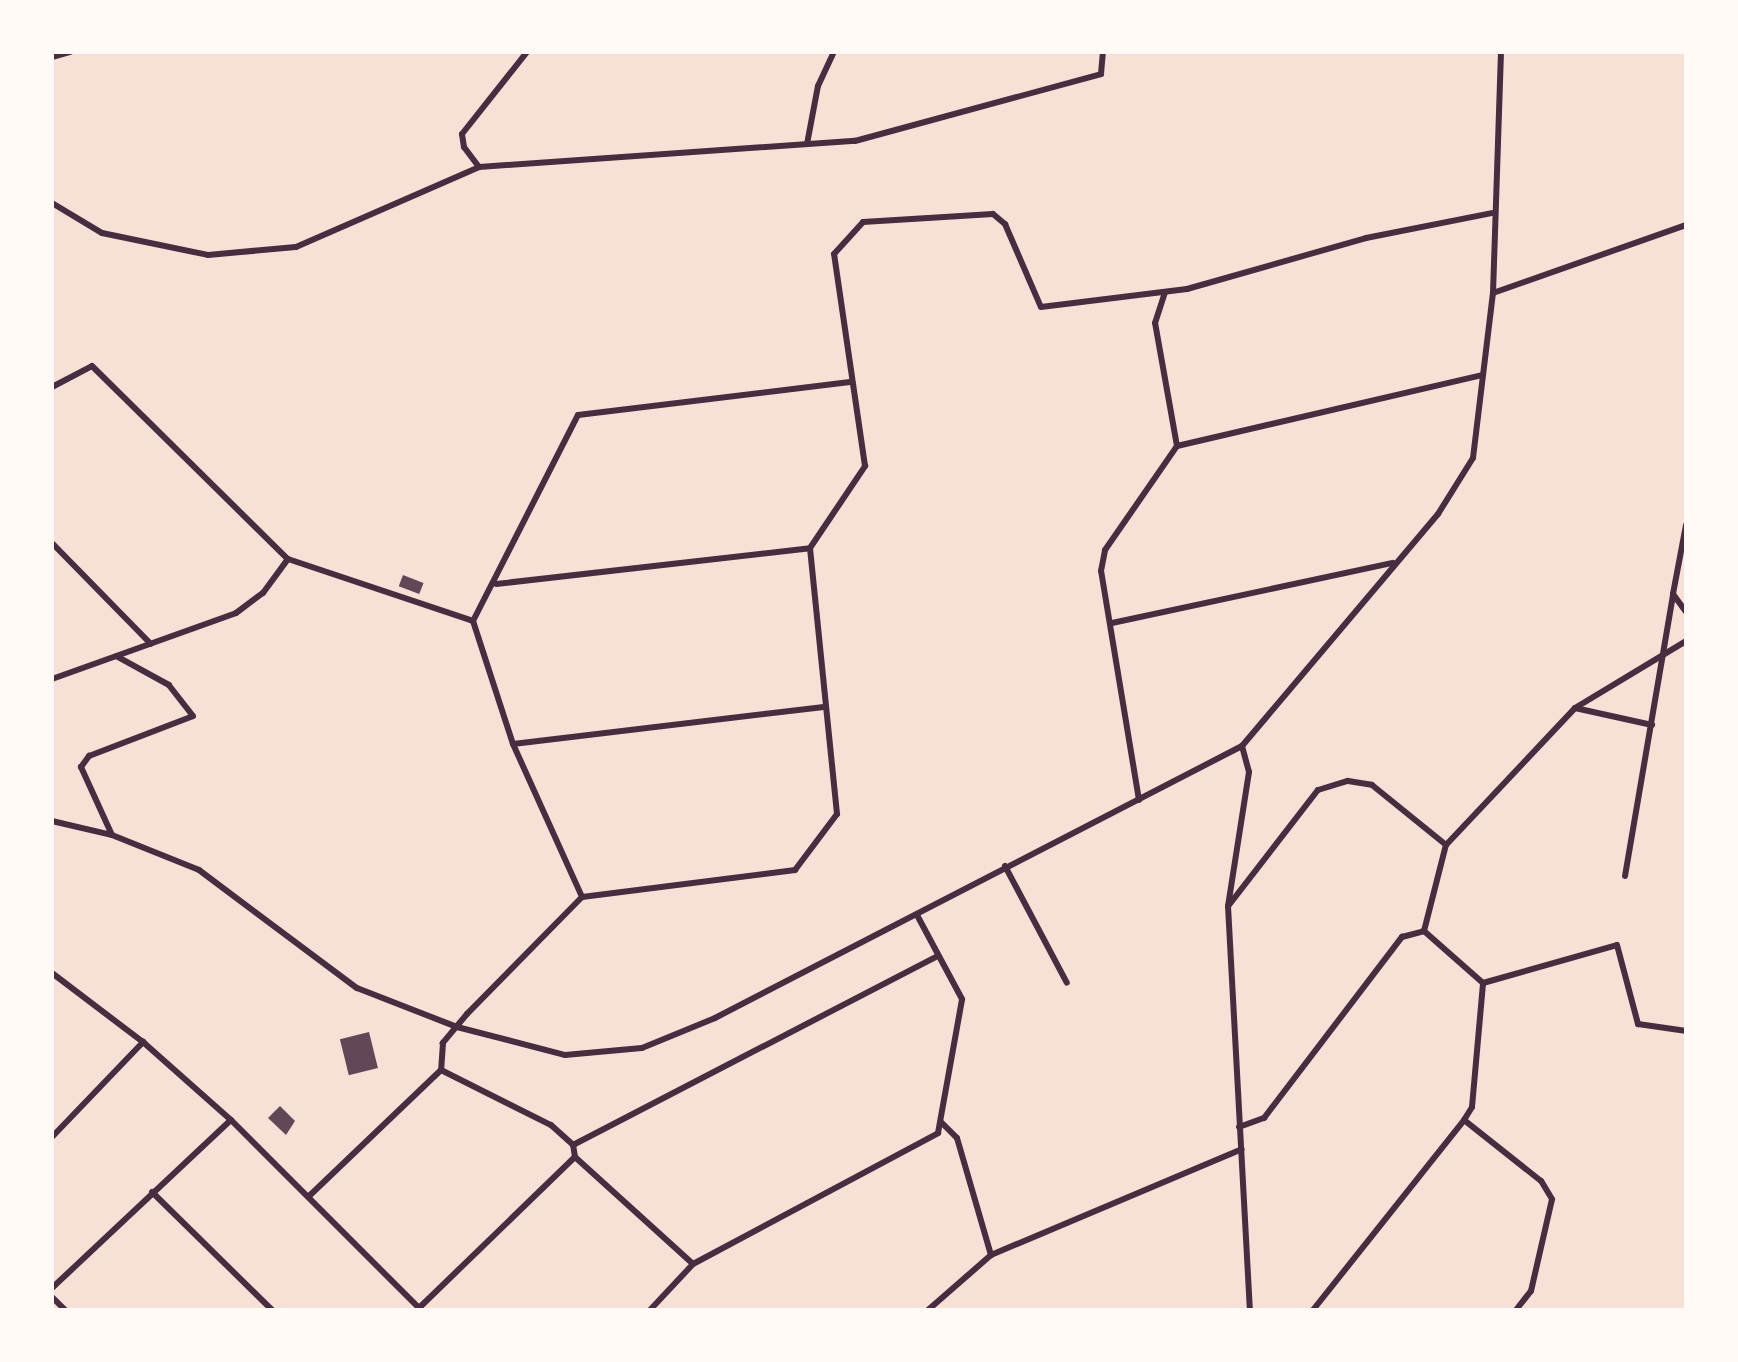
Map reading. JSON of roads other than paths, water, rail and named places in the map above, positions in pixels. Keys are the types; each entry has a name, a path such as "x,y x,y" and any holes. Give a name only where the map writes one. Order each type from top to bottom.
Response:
{"street":[{"path":"52,57 70,52"},
{"path":"479,167 464,147 462,134 527,52"},
{"path":"807,144 818,86 834,52"},
{"path":"52,203 102,233 208,255 296,247 479,167 855,141 1101,74 1103,52"},
{"path":"52,821 112,835 199,870 357,988 457,1027 565,1055 642,1048 715,1018 1242,746 1393,563 1438,514 1473,458 1493,293 1492,213 1501,52"},
{"path":"309,1196 441,1070 443,1043 501,974 582,897 795,870 837,814 810,548 865,466 834,254 863,222 993,214 1005,224 1041,307 1165,293 1366,238 1492,213"},
{"path":"1493,293 1686,225"},
{"path":"1165,293 1155,323 1177,446"},
{"path":"52,387 92,366 288,559 473,621"},
{"path":"1139,800 1101,571 1105,550 1177,446 1482,375"},
{"path":"582,897 513,744 473,621 496,584 578,415 852,382"},
{"path":"1625,876 1686,525"},
{"path":"52,543 151,644"},
{"path":"496,584 810,548"},
{"path":"52,679 236,613 263,593 288,559"},
{"path":"1112,623 1393,563"},
{"path":"1673,594 1686,612"},
{"path":"1424,931 1446,845 1575,708 1662,652 1686,641"},
{"path":"112,835 81,767 89,756 193,716 169,685 116,656"},
{"path":"513,744 824,707"},
{"path":"1575,708 1652,725"},
{"path":"1242,746 1249,772 1228,906 1250,1310"},
{"path":"1228,906 1318,790 1333,785 1348,781 1372,785 1446,845"},
{"path":"1005,866 1067,983"},
{"path":"650,1310 693,1264 938,1133 962,999 917,915"},
{"path":"1424,931 1483,983"},
{"path":"1239,1127 1264,1118 1402,937 1424,931"},
{"path":"1483,983 1617,945 1638,1024 1686,1031"},
{"path":"573,1145 937,956"},
{"path":"52,973 143,1042 231,1120 420,1309 575,1157"},
{"path":"1313,1310 1472,1107 1483,983"},
{"path":"52,1137 143,1042"},
{"path":"441,1070 551,1125 573,1145 575,1157 693,1264"},
{"path":"52,1288 231,1120"},
{"path":"1464,1120 1541,1181 1552,1199 1531,1291 1516,1310"},
{"path":"942,1123 957,1138 991,1255"},
{"path":"928,1310 991,1255 1242,1149"},
{"path":"152,1192 272,1310"},
{"path":"52,1297 65,1310"}]}
